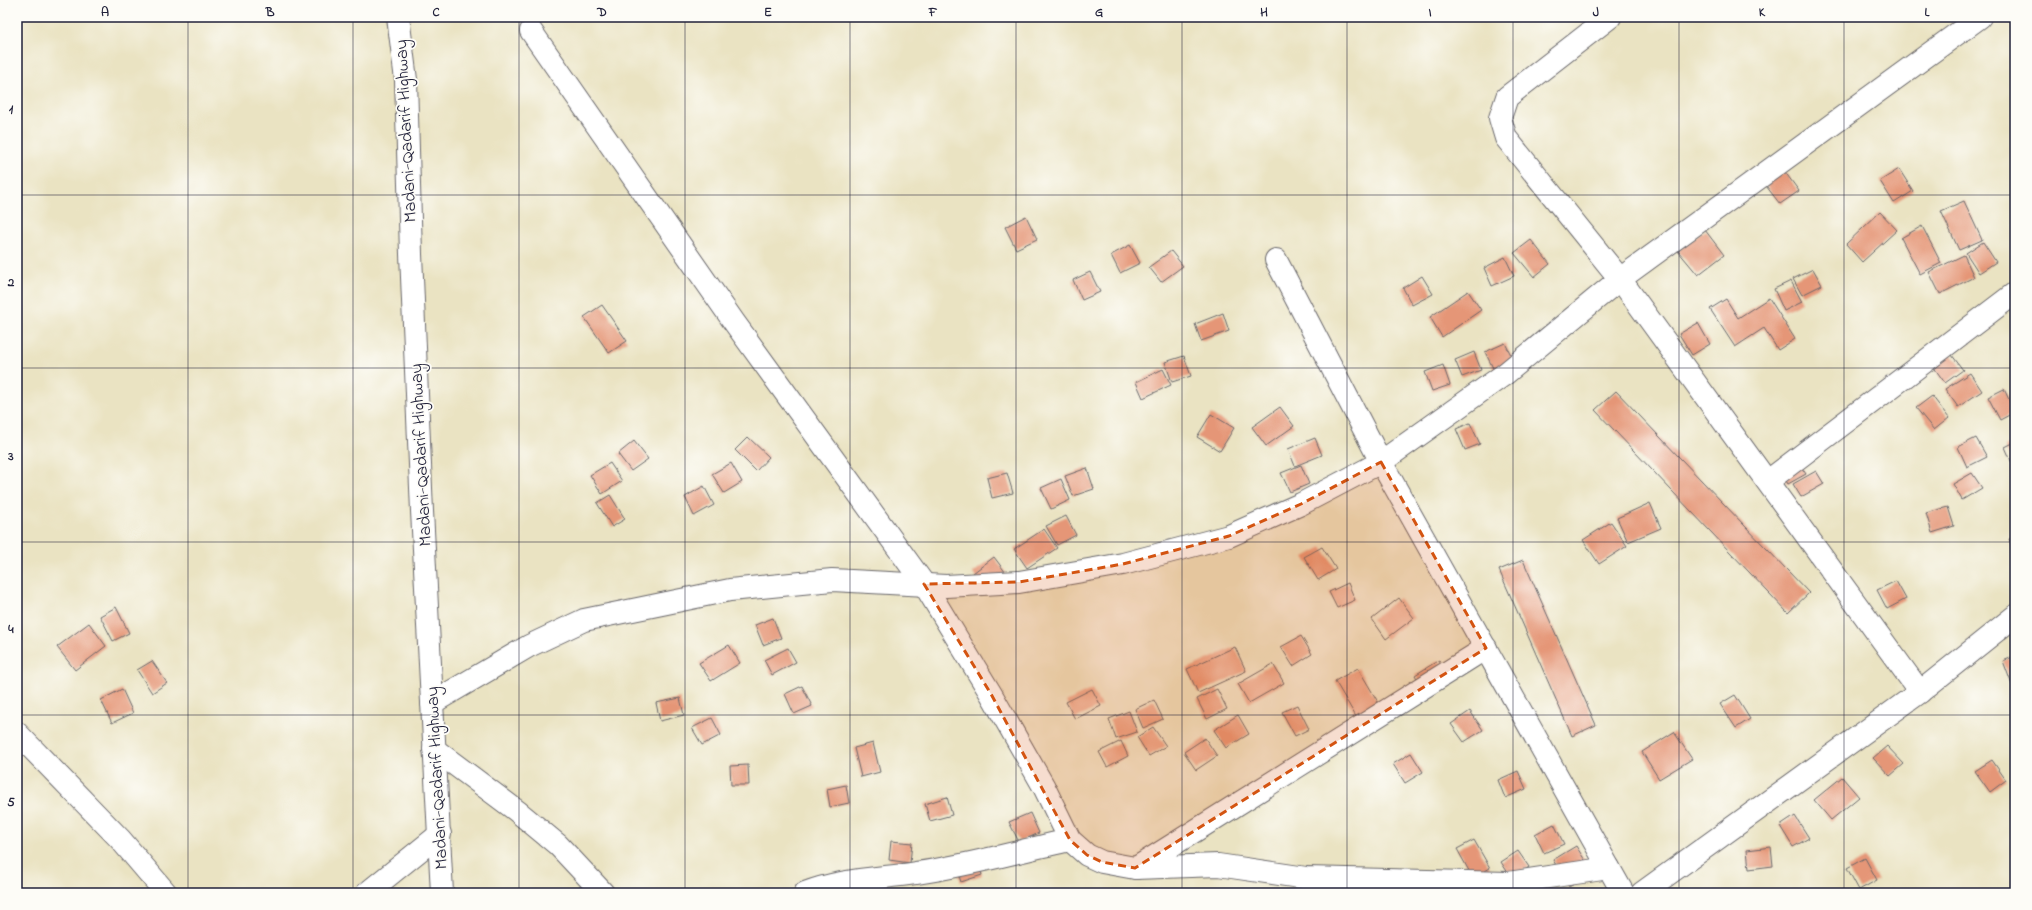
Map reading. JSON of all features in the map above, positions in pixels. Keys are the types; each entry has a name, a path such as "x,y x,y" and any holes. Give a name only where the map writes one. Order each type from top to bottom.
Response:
{"main road":[{"name":"Madani-Qadarif Highway","path":"398,17 406,80 412,261 442,893"},
{"path":"1610,17 1507,97 1500,118 1506,138 1620,279 1920,692"},
{"path":"432,703 529,646 584,620 730,590 832,580 946,586 1019,582 1123,564 1229,536 1300,504 1380,462 1505,374 1620,279 1980,17"},
{"path":"531,31 734,322 924,584 991,694 1044,787 1070,840 1086,855 1102,862 1135,868 1218,865 1306,878 1508,882 1609,868"},
{"path":"1276,260 1380,462 1623,893"},
{"path":"1768,481 2015,293"},
{"path":"1642,893 1920,692 2015,616"},
{"path":"1135,868 1486,648"},
{"path":"17,733 120,839 166,893"},
{"path":"434,749 517,811 558,845 603,893"},
{"path":"367,893 440,834"},
{"path":"805,893 853,880 915,874 978,862 1070,840"}],"highlighted area":[{"path":"1381,462 1486,648 1135,868 1102,862 1087,855 1070,840 991,694 924,584 1019,582 1123,564 1229,536 1301,504"}],"building":[{"path":"1782,168 1799,191 1780,204 1763,182"},
{"path":"1899,169 1913,191 1894,203 1880,181"},
{"path":"1964,201 1982,240 1959,250 1941,211"},
{"path":"1880,212 1897,230 1862,262 1846,244"},
{"path":"1026,216 1037,239 1016,249 1005,227"},
{"path":"1922,226 1941,263 1920,274 1901,238"},
{"path":"1705,230 1724,255 1698,275 1678,251"},
{"path":"1531,240 1550,264 1534,277 1514,253"},
{"path":"1983,242 1996,262 1979,273 1966,253"},
{"path":"1130,245 1140,263 1120,273 1111,255"},
{"path":"1171,251 1183,266 1161,282 1149,267"},
{"path":"1964,255 1974,277 1940,294 1929,272"},
{"path":"1505,257 1514,276 1492,286 1484,268"},
{"path":"1813,269 1822,285 1802,295 1793,279"},
{"path":"1090,272 1100,292 1082,300 1073,280"},
{"path":"1422,276 1433,294 1412,305 1403,288"},
{"path":"1791,281 1802,302 1784,311 1774,289"},
{"path":"1468,291 1481,310 1442,337 1430,317"},
{"path":"1769,298 1795,339 1778,350 1764,328 1735,347 1710,309 1726,299 1738,318"},
{"path":"602,305 627,341 609,353 584,317"},
{"path":"1223,313 1229,331 1201,341 1195,324"},
{"path":"1698,323 1710,344 1692,355 1679,334"},
{"path":"1505,343 1516,365 1496,374 1485,352"},
{"path":"1946,347 1963,370 1945,383 1928,359"},
{"path":"1474,352 1481,370 1462,377 1455,360"},
{"path":"1184,356 1191,376 1172,382 1165,362"},
{"path":"1443,365 1450,385 1432,391 1425,372"},
{"path":"1163,369 1171,385 1143,398 1136,382"},
{"path":"1970,373 1982,391 1958,407 1945,389"},
{"path":"2004,389 2015,412 2000,420 1988,397"},
{"path":"1616,391 1809,593 1788,613 1595,410"},
{"path":"1932,396 1949,418 1934,430 1916,408"},
{"path":"1280,407 1294,426 1266,446 1252,427"},
{"path":"1211,414 1234,428 1220,451 1197,437"},
{"path":"1470,423 1480,444 1465,450 1456,429"},
{"path":"748,437 769,457 756,471 735,450"},
{"path":"1315,438 1322,455 1295,466 1288,449"},
{"path":"1976,438 1987,457 1967,467 1958,447"},
{"path":"634,441 648,459 631,471 618,454"},
{"path":"2015,442 2015,470 2005,447"},
{"path":"1792,453 1806,474 1788,484 1775,463"},
{"path":"610,463 622,481 602,494 590,475"},
{"path":"731,463 742,482 724,493 712,474"},
{"path":"1301,465 1309,484 1290,492 1281,473"},
{"path":"1087,468 1094,489 1073,496 1065,476"},
{"path":"1816,471 1824,484 1801,497 1793,484"},
{"path":"1007,473 1013,493 992,498 987,478"},
{"path":"1972,473 1982,488 1962,500 1953,484"},
{"path":"1061,479 1070,500 1051,509 1041,488"},
{"path":"704,486 714,505 694,516 685,497"},
{"path":"610,495 625,519 612,527 597,503"},
{"path":"1650,503 1661,528 1628,542 1617,518"},
{"path":"1948,507 1954,526 1932,533 1926,513"},
{"path":"1066,516 1076,535 1057,545 1046,526"},
{"path":"1611,522 1627,546 1599,564 1583,540"},
{"path":"1044,529 1057,548 1027,568 1014,549"},
{"path":"2015,537 2015,555 2009,539"},
{"path":"1322,547 1336,569 1318,580 1304,557"},
{"path":"994,557 1006,573 985,589 973,573"},
{"path":"1523,560 1596,725 1572,736 1499,570"},
{"path":"1896,581 1906,599 1887,609 1877,590"},
{"path":"1348,583 1355,600 1337,608 1329,592"},
{"path":"1399,598 1414,618 1386,639 1372,619"},
{"path":"116,607 129,633 113,641 100,616"},
{"path":"773,618 781,638 763,645 755,625"},
{"path":"89,623 106,646 75,670 57,647"},
{"path":"1301,636 1312,654 1293,666 1281,647"},
{"path":"729,645 740,663 711,681 699,663"},
{"path":"1235,647 1246,671 1198,693 1187,669"},
{"path":"788,648 796,662 772,675 764,660"},
{"path":"2015,656 2015,684 2012,685 2003,661"},
{"path":"1439,660 1452,681 1427,696 1415,675"},
{"path":"152,661 167,683 152,693 137,670"},
{"path":"1273,664 1284,683 1249,703 1238,684"},
{"path":"1358,668 1388,719 1365,732 1335,681"},
{"path":"802,686 812,706 794,714 785,694"},
{"path":"122,689 133,713 112,723 101,700"},
{"path":"1092,689 1101,706 1075,719 1066,702"},
{"path":"1217,689 1227,709 1207,719 1197,699"},
{"path":"1735,695 1750,719 1736,728 1720,704"},
{"path":"680,698 684,715 660,721 656,703"},
{"path":"1154,700 1163,719 1143,728 1135,709"},
{"path":"1297,705 1309,729 1295,736 1282,712"},
{"path":"1129,711 1137,732 1116,739 1109,719"},
{"path":"1470,711 1483,730 1464,742 1451,724"},
{"path":"1238,715 1249,734 1226,748 1214,730"},
{"path":"712,718 721,735 702,745 692,728"},
{"path":"1153,727 1166,746 1149,756 1137,737"},
{"path":"1674,732 1692,759 1659,779 1642,752"},
{"path":"1205,738 1217,756 1196,770 1184,752"},
{"path":"1121,741 1128,756 1107,767 1099,752"},
{"path":"873,743 880,772 861,777 854,748"},
{"path":"1887,746 1904,764 1890,776 1873,758"},
{"path":"1411,753 1423,772 1405,783 1393,764"},
{"path":"1992,760 2006,780 1990,792 1975,771"},
{"path":"748,765 749,785 731,785 730,766"},
{"path":"1518,771 1526,789 1505,798 1498,780"},
{"path":"1842,777 1859,797 1831,820 1814,800"},
{"path":"846,785 849,803 830,807 827,789"},
{"path":"947,797 952,815 930,821 925,804"},
{"path":"1030,813 1039,833 1019,842 1009,822"},
{"path":"1795,816 1809,838 1793,847 1780,826"},
{"path":"1554,824 1564,844 1544,853 1535,834"},
{"path":"1474,840 1490,868 1473,878 1457,849"},
{"path":"891,841 912,843 910,863 889,860"},
{"path":"1576,846 1593,873 1569,887 1553,860"},
{"path":"1771,847 1773,866 1749,869 1747,850"},
{"path":"1518,851 1529,867 1512,879 1501,862"},
{"path":"977,857 982,875 961,882 955,864"},
{"path":"1865,858 1877,880 1859,890 1847,868"}]}
